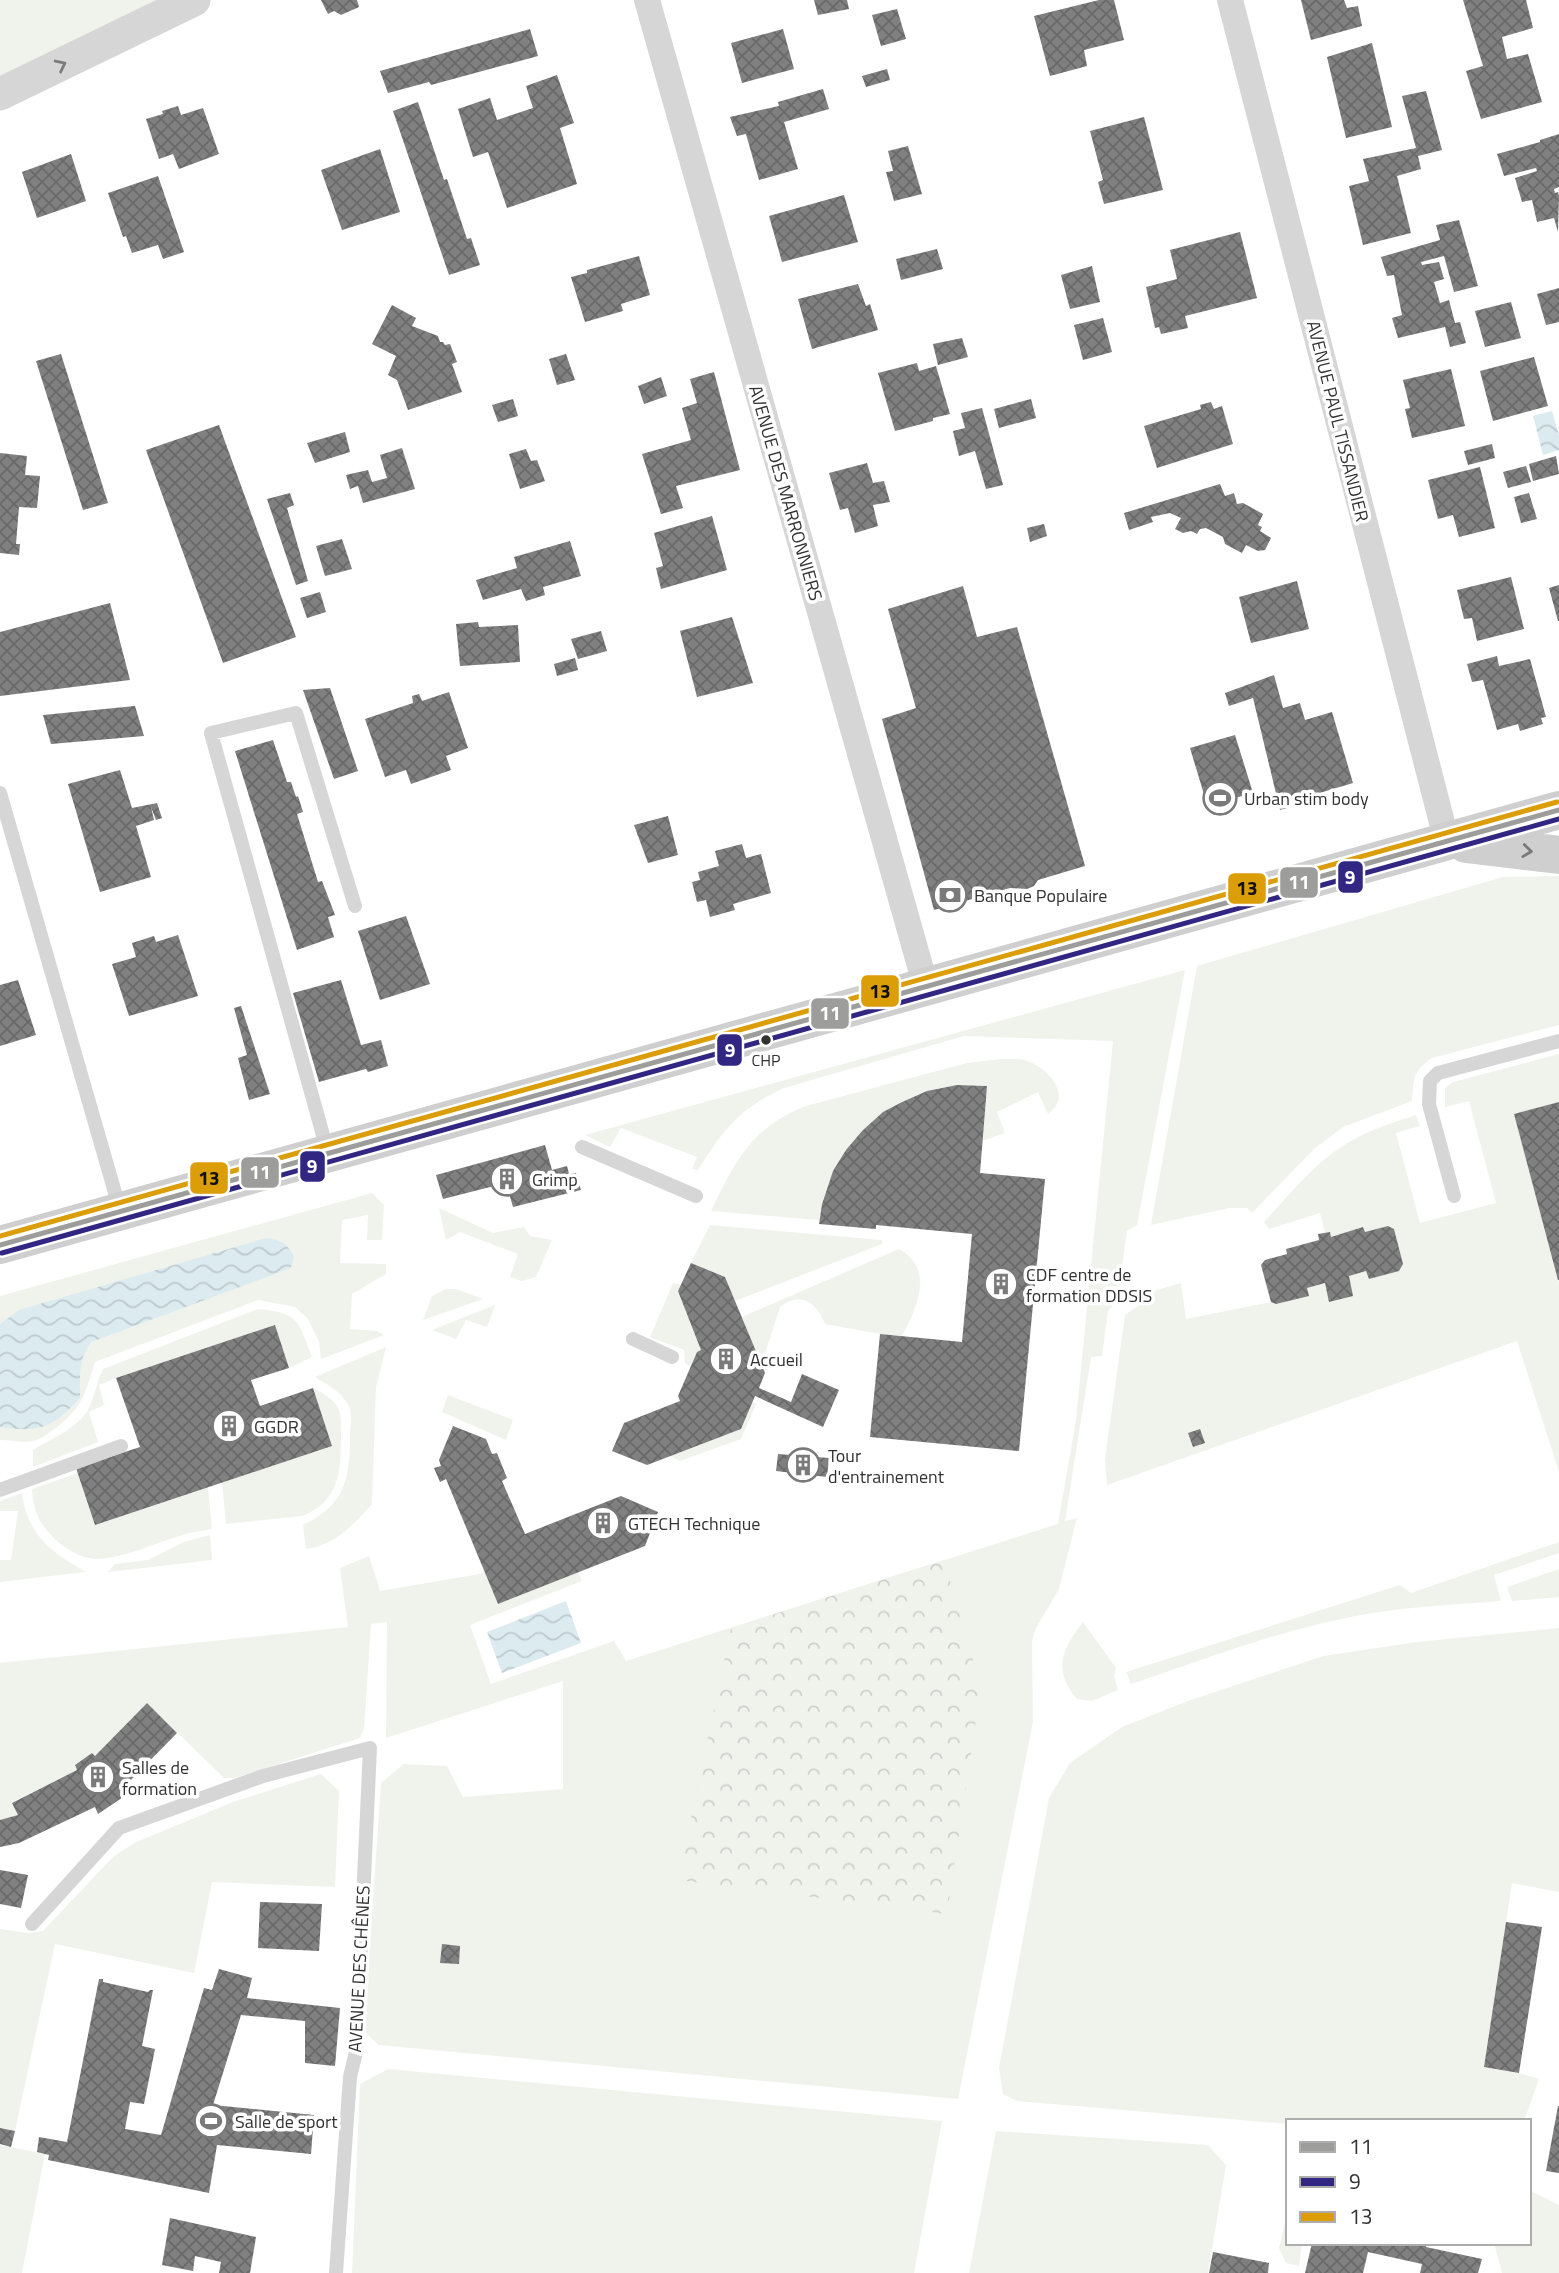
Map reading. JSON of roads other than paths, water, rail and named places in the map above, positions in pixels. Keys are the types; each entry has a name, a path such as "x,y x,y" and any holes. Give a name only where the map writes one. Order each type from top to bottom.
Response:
{"main road":[{"path":"0,1245 1559,810"},
{"path":"1447,842 1559,855"}],"street":[{"path":"0,94 194,0"},
{"name":"AVENUE DES MARRONNIERS","path":"648,0 926,987"},
{"name":"AVENUE PAUL TISSANDIER","path":"1230,0 1447,842"}],"lane":[{"path":"328,1154 211,733 296,713 355,906"},
{"path":"0,793 120,1212"},
{"path":"1454,1196 1429,1104 1430,1081 1438,1073 1559,1041"},
{"path":"582,1147 696,1196"},
{"path":"633,1339 672,1357"},
{"path":"0,1490 121,1446"},
{"name":"AVENUE DES CHÊNES","path":"32,1924 119,1828 263,1776 370,1748 356,2052 350,2077 336,2273"}],"water":[{"path":"1552,411 1559,435 1559,450 1543,455 1533,416"},
{"path":"266,1238 280,1241 289,1248 294,1257 291,1268 91,1342 82,1362 80,1398 62,1416 36,1428 0,1427 0,1324 19,1310"},
{"path":"566,1601 581,1643 502,1673 487,1632"}],"place":[{"name":"Urban stim body","path":"1220,798"},
{"name":"Banque Populaire","path":"950,895"},
{"name":"CHP","path":"766,1040"},
{"name":"Grimp","path":"507,1179"},
{"name":"CDF centre de formation DDSIS","path":"1001,1284"},
{"name":"Accueil","path":"726,1359"},
{"name":"GGDR","path":"229,1426"},
{"name":"Tour d'entrainement","path":"803,1465"},
{"name":"GTECH Technique","path":"603,1523"},
{"name":"Salles de formation","path":"98,1777"},
{"name":"Salle de sport","path":"211,2121"}]}
